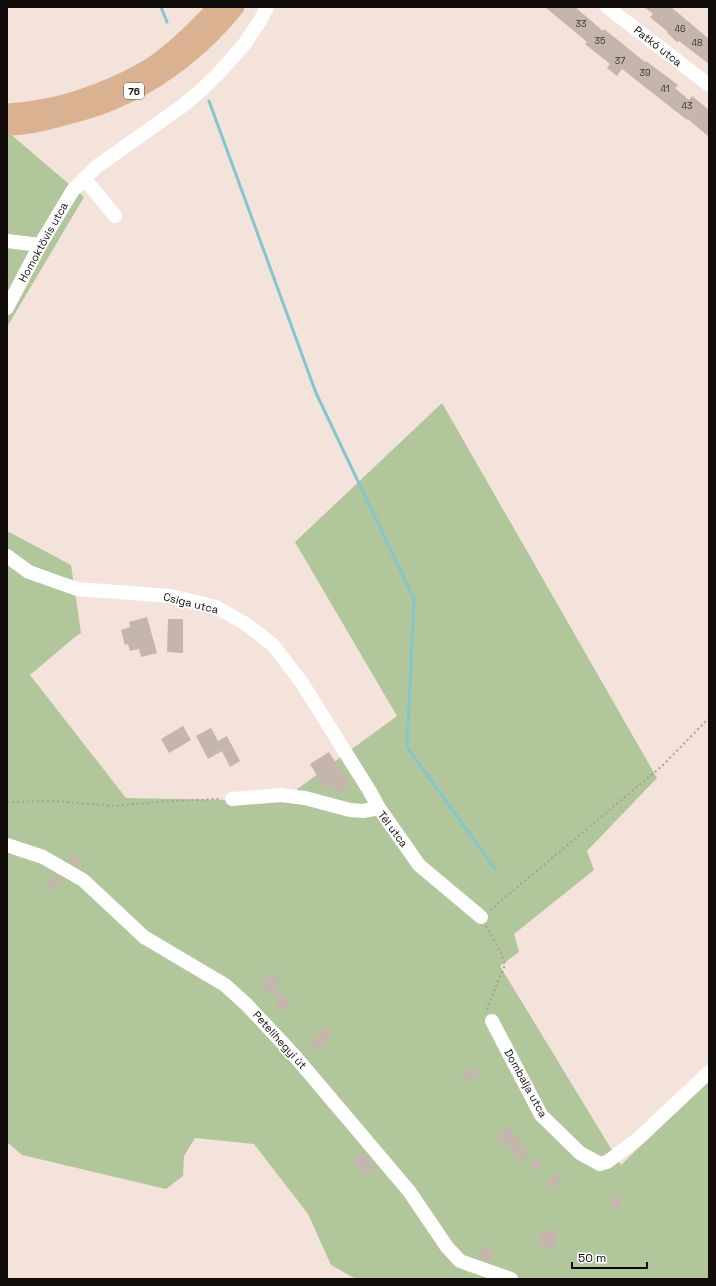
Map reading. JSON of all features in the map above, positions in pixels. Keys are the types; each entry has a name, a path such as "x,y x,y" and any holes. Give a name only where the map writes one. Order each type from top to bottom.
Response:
{"main road":[{"name":"76","path":"7,112 42,108 81,98 119,83 150,66 177,46 196,29 216,7"},
{"name":"76","path":"7,127 21,127 89,111 124,96 159,77 184,58 216,30 236,7"}],"street":[{"name":"Homoktövis utca","path":"7,308 40,245 73,190 96,167 181,107 198,93 218,74 243,46 260,21 267,7"},
{"name":"Patkó utca","path":"607,7 709,85"},
{"path":"84,178 115,216"},
{"path":"7,241 40,245"},
{"name":"Csiga utca","path":"7,556 30,572 77,589 171,596 216,607 246,624 273,645 302,683 369,790 378,808"},
{"name":"Tél utca","path":"232,799 281,795 305,798 350,810 363,811 378,808 419,865 481,917"},
{"name":"Petelihegyi út","path":"7,845 43,857 83,880 144,937 225,984 293,1054 409,1191 447,1247 460,1261 511,1279"},
{"name":"Dombalja utca","path":"492,1021 541,1115 580,1153 600,1164 607,1162 639,1138 709,1072"}],"path":[{"path":"492,1021 487,1008 505,965 501,953 481,917 662,766 709,718"},
{"path":"7,802 55,801 113,806 169,801 232,799"}],"green space":[{"path":"7,131 84,197 7,327"},
{"path":"442,403 657,778 587,851 594,870 514,934 519,952 500,966 621,1165 709,1079 709,1279 356,1279 331,1265 308,1214 254,1144 195,1138 184,1156 183,1176 166,1189 22,1155 7,1142 7,531 71,565 81,633 30,675 126,798 281,801 397,716 295,542"}],"building":[{"path":"545,7 575,7 603,31 604,29 645,62 646,61 678,85 675,88 689,100 692,96 709,110 709,137 688,119 687,120 622,69 617,76 607,68 610,64 585,44 587,42"},
{"path":"644,7 671,7 709,39 709,64 679,41 677,42 667,33 668,32 650,17 653,14"},
{"path":"147,617 157,653 141,657 139,649 130,651 128,644 125,645 121,630 130,627 129,622"},
{"path":"168,619 183,619 183,653 167,652"},
{"path":"183,726 191,740 169,753 161,739"},
{"path":"211,728 218,741 227,736 240,761 230,767 222,751 208,759 196,736"},
{"path":"329,752 351,786 339,794 333,785 326,790 310,764"},
{"path":"71,855 81,861 78,867 68,861"},
{"path":"56,874 63,879 52,890 47,885"},
{"path":"270,973 281,980 276,989 291,1003 282,1012 274,1005 280,999 261,988"},
{"path":"325,1027 332,1034 319,1051 311,1044"},
{"path":"474,1067 479,1074 468,1082 463,1075"},
{"path":"509,1126 530,1155 519,1162 508,1145 505,1147 496,1136"},
{"path":"361,1152 376,1167 367,1176 352,1161"},
{"path":"539,1158 543,1165 533,1171 529,1164"},
{"path":"556,1173 561,1179 551,1189 545,1182"},
{"path":"617,1196 621,1207 613,1210 609,1199"},
{"path":"542,1228 558,1233 553,1249 537,1245"},
{"path":"483,1246 494,1251 489,1262 478,1259"}],"waterway":[{"path":"161,7 167,22"},
{"path":"209,101 316,393 414,599 407,747 495,869"}]}
